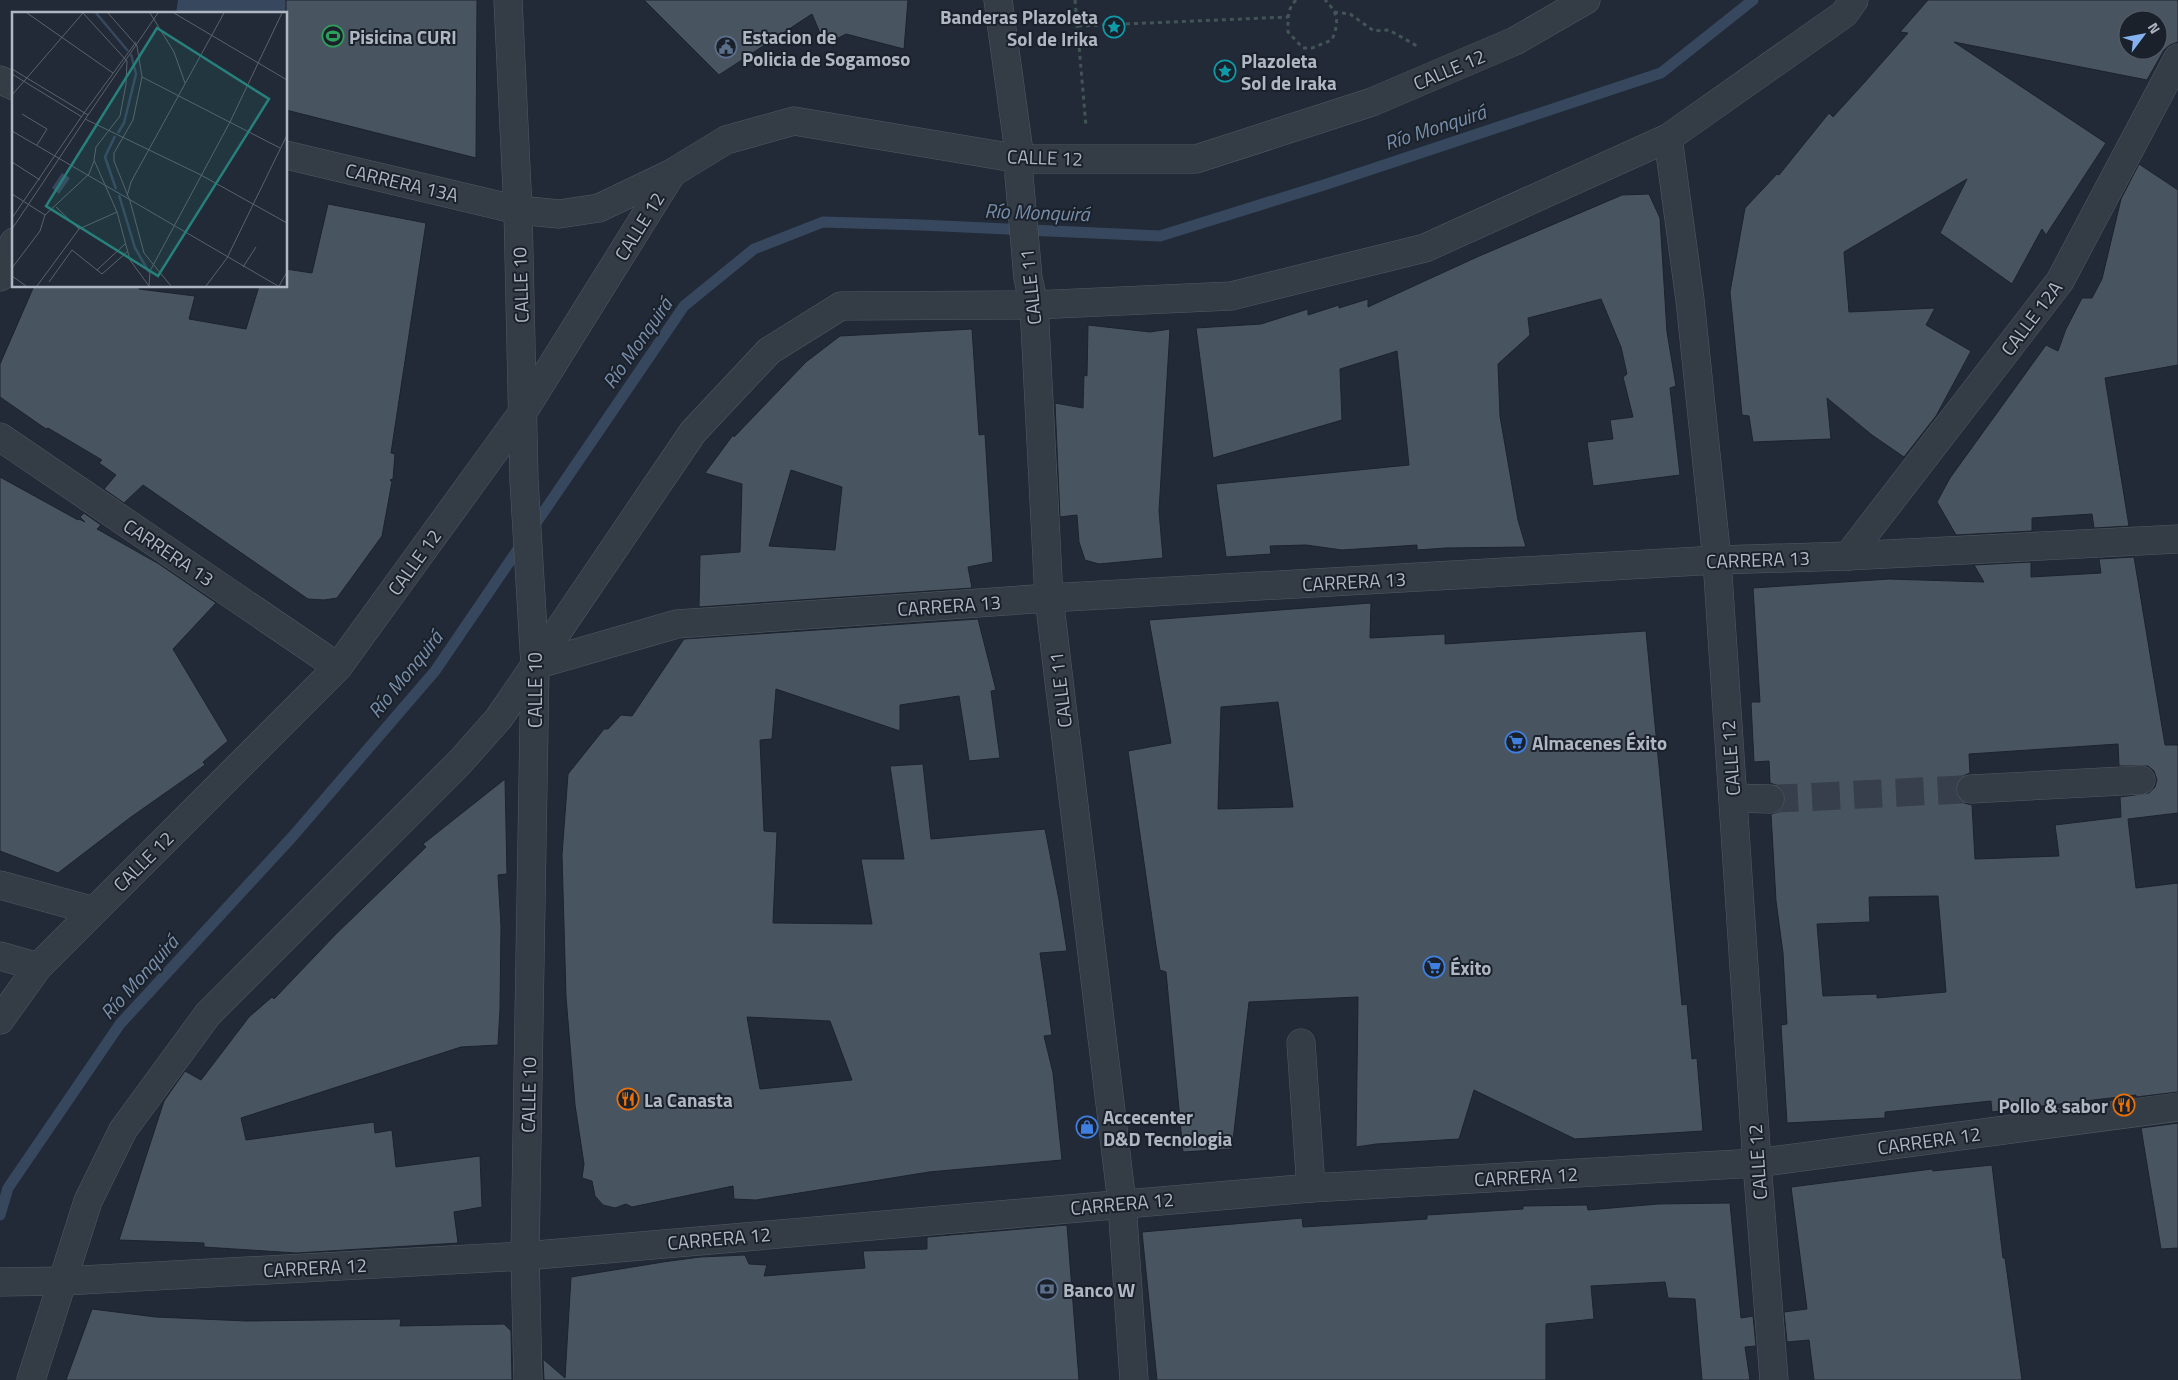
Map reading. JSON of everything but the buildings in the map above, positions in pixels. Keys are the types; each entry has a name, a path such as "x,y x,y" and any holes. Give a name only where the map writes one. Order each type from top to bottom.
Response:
{"street":[{"name":"CALLE 10","path":"508,0 518,210 524,480 532,585 535,665 525,1256 528,1380"},
{"name":"CALLE 11","path":"998,0 1019,167 1028,278 1034,305 1049,598 1122,1203 1134,1380"},
{"name":"CALLE 12","path":"0,1020 38,967 338,667 523,412 672,173 726,140 794,121 1019,167 1196,159 1372,102 1515,41 1586,0"},
{"path":"32,1380 88,1201 123,1130 208,1014 460,762 499,718 694,432 769,351 841,306 1034,305 1230,296 1425,248 1668,138 1844,14 1854,0"},
{"name":"CALLE 12A","path":"1848,556 2060,280 2178,58"},
{"path":"0,80 12,85"},
{"name":"CALLE 12","path":"1668,138 1690,300 1717,560 1757,1163 1774,1380"},
{"name":"CARRERA 13A","path":"288,155 518,210 559,214 599,208 672,173"},
{"path":"0,277 12,247"},
{"name":"CARRERA 13","path":"0,436 338,667"},
{"name":"CARRERA 13","path":"535,665 677,624 1049,598 1717,560 1848,556 2178,539"},
{"path":"1970,789 2141,780"},
{"path":"1733,798 1770,799"},
{"path":"0,886 94,910"},
{"path":"0,956 38,967"},
{"path":"1301,1043 1311,1188"},
{"name":"CARRERA 12","path":"1,1282 64,1281 525,1256 1311,1188 1757,1163 2178,1107"}],"path":[{"path":"1075,0 1086,128"},
{"path":"1296,0 1290,5 1288,32 1303,48 1312,48 1332,40 1338,24 1333,8 1325,0"},
{"path":"1334,12 1350,14 1374,31 1389,30 1422,50"},
{"path":"1078,26 1288,17"}],"water":[{"path":"178,0 379,0 288,14 288,12 176,12"}],"waterway":[{"name":"Río Monquirá","path":"532,529 684,306 754,249 823,222 1160,236 1327,184 1661,73 1753,0"},
{"name":"Río Monquirá","path":"0,1215 8,1188 120,1024 293,836 435,671 523,542"}],"tunnel":[{"path":"1770,799 1971,789"}],"place":[{"name":"Banderas Plazoleta Sol de Irika","path":"1114,27"},
{"name":"Pisicina CURI","path":"333,36"},
{"name":"Estacion de Policia de Sogamoso","path":"726,47"},
{"name":"Plazoleta Sol de Iraka","path":"1225,71"},
{"name":"Almacenes Éxito","path":"1516,742"},
{"name":"Éxito","path":"1434,967"},
{"name":"La Canasta","path":"628,1099"},
{"name":"Pollo & sabor","path":"2124,1105"},
{"name":"Accecenter D&D Tecnologia","path":"1087,1127"},
{"name":"Banco W","path":"1047,1289"}]}
